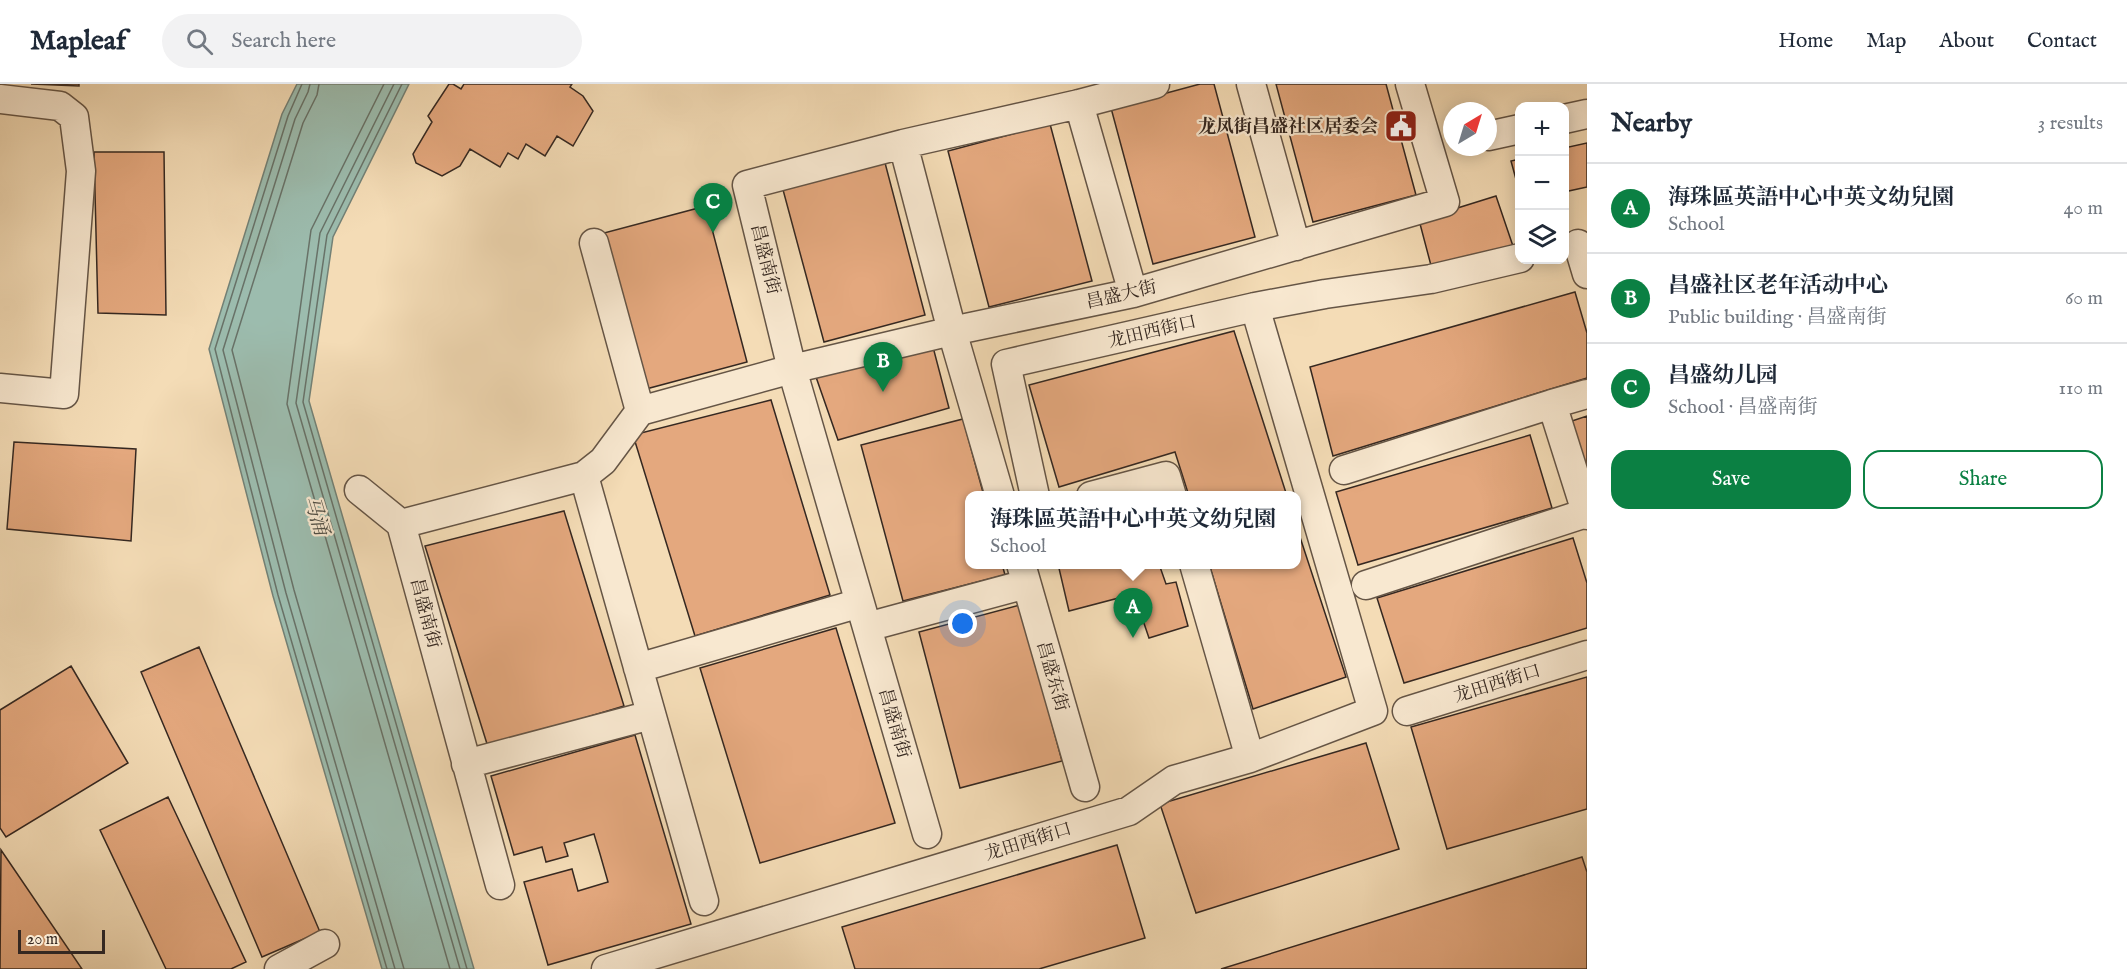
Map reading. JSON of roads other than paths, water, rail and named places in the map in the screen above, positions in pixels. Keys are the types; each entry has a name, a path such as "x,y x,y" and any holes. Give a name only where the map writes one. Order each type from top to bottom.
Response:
{"street":[{"path":"999,491 952,331 903,144 1079,104 1155,84"},
{"path":"1251,84 1296,246"},
{"path":"1410,84 1441,147"},
{"path":"0,99 60,106 74,117 81,171 64,394 0,388"},
{"path":"1079,104 1133,293"},
{"path":"1569,118 1587,114"},
{"path":"1497,134 1515,130"},
{"name":"昌盛南街","path":"903,144 747,185 792,369 927,834"},
{"name":"昌盛大街","path":"792,369 952,331 1133,293 1445,202 1441,147"},
{"path":"594,243 640,411"},
{"path":"1576,244 1587,274"},
{"name":"龙田西街口","path":"1034,491 1006,364 1255,307 1325,294 1431,279 1515,259"},
{"name":"龙田西街口","path":"606,969 1128,811 1174,780 1250,758 1373,711 1255,307"},
{"path":"359,490 401,524 594,469 640,411 792,369"},
{"path":"1344,470 1587,394"},
{"path":"1366,585 1587,514 1552,404"},
{"path":"594,469 638,668 704,901"},
{"path":"1107,491 1166,476 1171,491"},
{"name":"昌盛南街","path":"401,524 500,885"},
{"path":"1195,569 1250,758"},
{"path":"638,668 864,615 1024,574"},
{"name":"昌盛东街","path":"1024,574 1085,787"},
{"name":"龙田西街口","path":"1407,711 1587,655"},
{"path":"466,764 651,715"},
{"path":"279,969 325,944"}],"water":[{"name":"马涌","path":"297,84 409,84 333,237 309,401 474,969 382,969 273,596 209,349 282,114"}],"place":[{"name":"龙凤街昌盛社区居委会","path":"1401,126"},
{"name":"昌盛幼儿园","path":"713,233"},
{"name":"昌盛社区老年活动中心","path":"883,392"},
{"name":"海珠區英語中心中英文幼兒園","path":"1133,638"}]}
